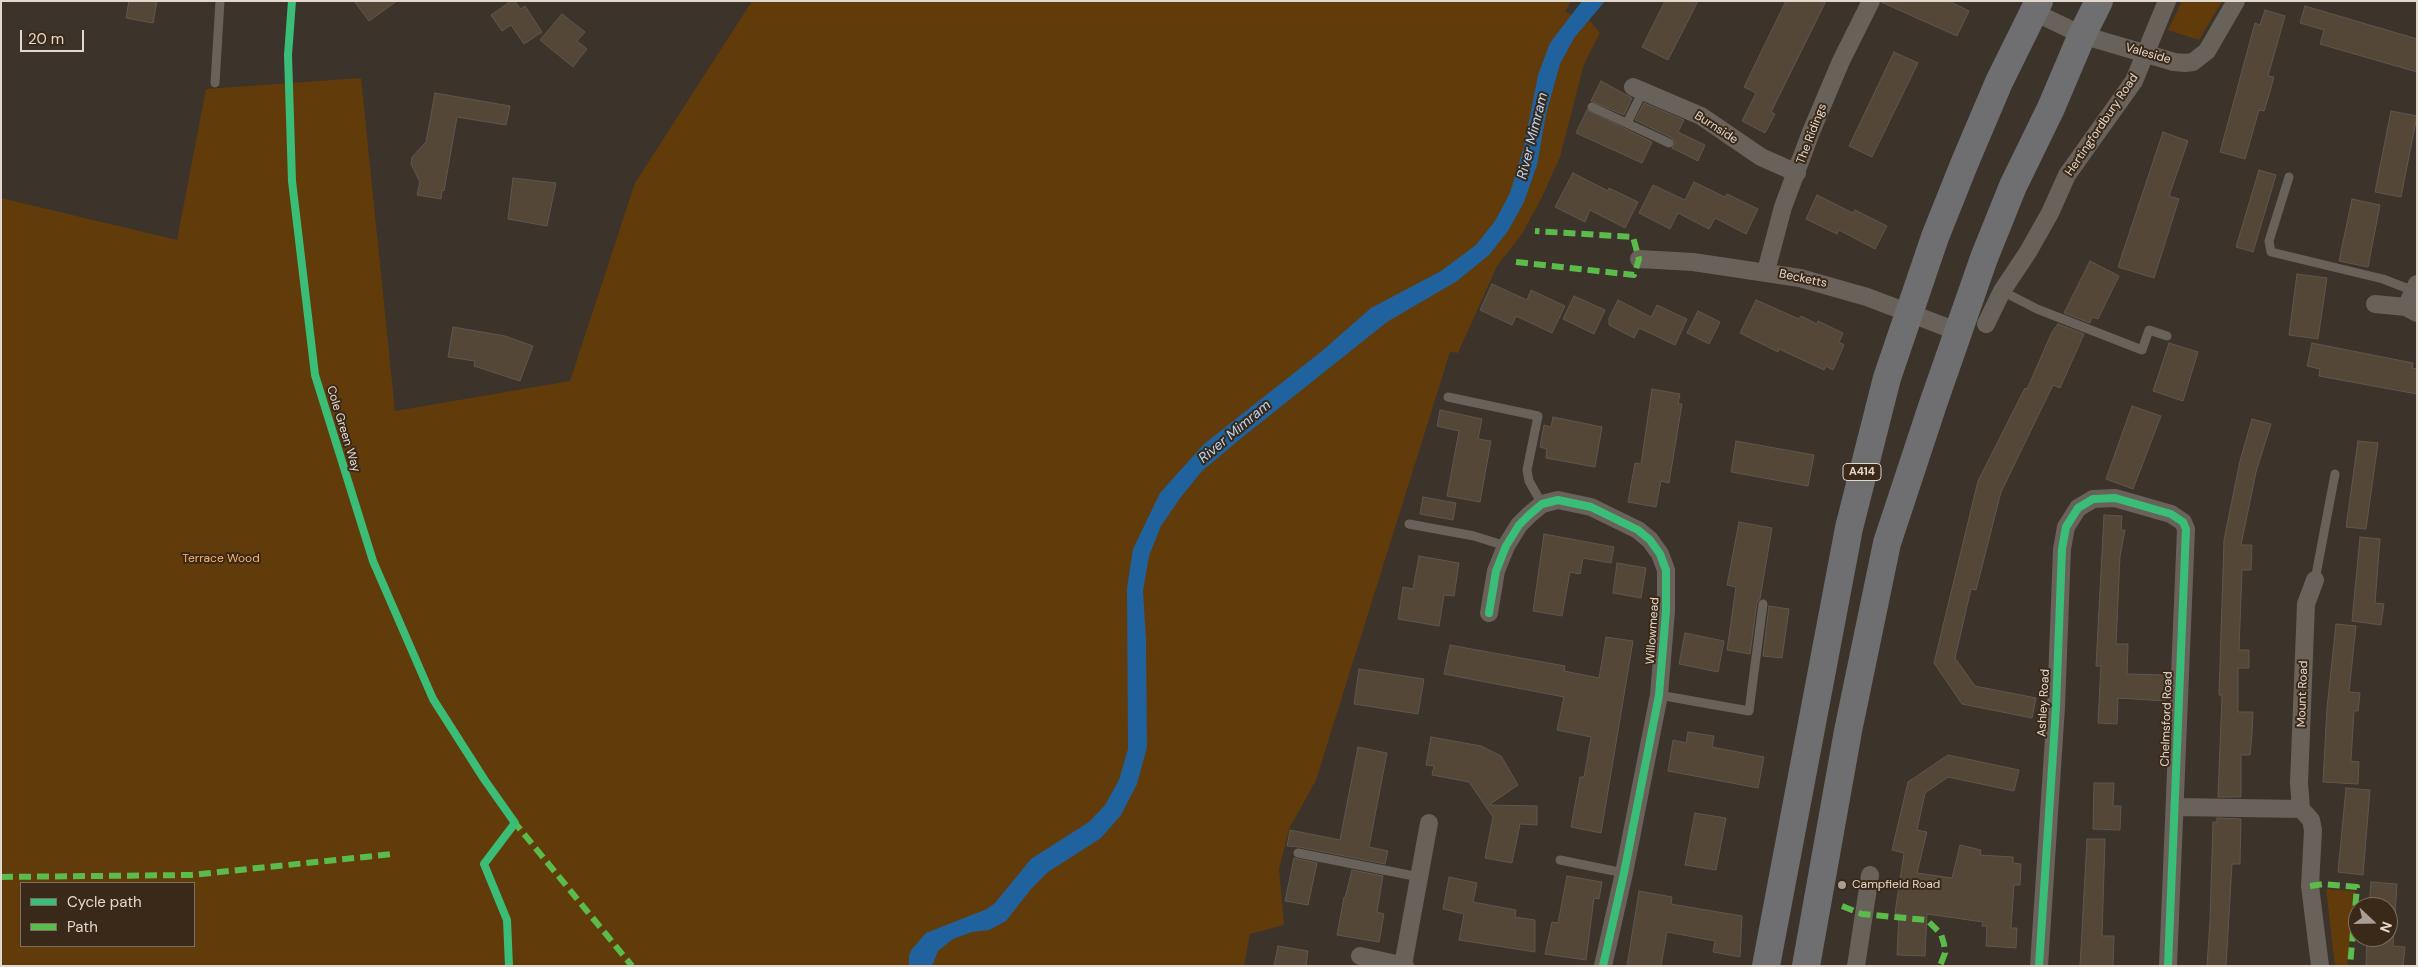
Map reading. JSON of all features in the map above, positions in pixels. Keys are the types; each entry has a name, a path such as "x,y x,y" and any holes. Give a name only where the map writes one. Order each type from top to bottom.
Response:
{"highway":[{"path":"1806,966 1848,731 1888,544 1933,404 1984,258 2013,186 2052,108 2082,35 2099,1"},
{"name":"A414","path":"1766,966 1849,528 1887,378 1908,314 1965,162 1999,82 2036,7"}],"street":[{"name":"The Ridings","path":"1766,271 1776,229 1811,132 1837,69 1871,1"},
{"name":"Hertingfordbury Road","path":"1986,324 2002,291 2028,252 2050,213 2067,175 2134,81 2166,1"},
{"name":"Valeside","path":"2036,7 2082,35 2146,54 2185,63 2200,57 2214,41 2236,1"},
{"name":"Burnside","path":"1638,89 1701,116 1761,157 1797,173"},
{"name":"Becketts","path":"1639,259 1693,262 1766,271 1830,285 1959,332"},
{"path":"2375,304 2412,310 2415,288"},
{"name":"Ashley Road","path":"2040,966 2056,706 2062,549 2066,527 2078,508 2093,499 2115,498 2139,504"},
{"name":"Willowmead","path":"1542,504 1558,500 1591,506 1638,530 1650,540 1660,554 1666,570 1667,588 1659,695 1624,873 1603,966"},
{"path":"1489,613 1496,571 1506,546 1519,525 1542,504"},
{"name":"Chelmsford Road","path":"2139,504 2171,514 2183,522 2186,529 2168,966"},
{"name":"Mount Road","path":"2315,580 2306,604 2299,783 2301,809 2312,820 2314,830 2310,886 2320,966"},
{"path":"2176,807 2301,809"},
{"path":"1360,956 1404,966 1429,823"},
{"path":"1856,966 1870,875"}],"lane":[{"path":"215,83 220,1"},
{"path":"1627,124 1638,89"},
{"path":"1592,108 1669,143"},
{"path":"2289,177 2268,241 2271,252 2415,288"},
{"path":"2002,291 2037,309 2142,350 2150,330 2167,336"},
{"path":"1448,397 1538,416 1527,470 1529,481 1542,504"},
{"path":"2315,580 2335,474"},
{"path":"1409,524 1474,536 1506,546"},
{"path":"1659,695 1749,711 1763,604"},
{"path":"1298,853 1419,877"},
{"path":"1560,860 1624,873"}],"green space":[{"name":"Terrace Wood","path":"752,1 1571,1 1565,12 1589,20 1600,33 1584,64 1560,157 1542,197 1522,234 1497,266 1458,353 1450,352 1316,780 1289,829 1279,869 1284,925 1250,934 1244,966 932,966 932,962 909,956 909,966 1,966 1,198 177,240 206,89 361,78 395,411 570,381 635,183"},
{"path":"2182,1 2222,1 2199,40 2168,30"},
{"path":"2326,889 2355,891 2354,897 2348,897 2349,947 2347,966 2335,966"}],"water":[{"name":"River Mimram","path":"1582,1 1605,1 1574,38 1560,64 1546,114 1537,165 1524,202 1508,231 1489,255 1457,281 1387,322 1239,440 1202,471 1161,526 1149,556 1143,591 1146,640 1147,747 1137,784 1121,815 1101,838 1048,872 1031,889 1006,921 989,930 972,932 953,939 938,951 932,966 909,966 909,955 912,949 926,933 987,909 995,903 1031,859 1089,822 1105,805 1119,780 1128,749 1127,588 1133,549 1160,493 1204,444 1322,351 1371,308 1441,271 1476,245 1495,221 1510,193 1524,147 1538,75 1550,43"}],"building":[{"path":"129,1 157,1 153,23 126,18"},
{"path":"354,1 397,1 369,21"},
{"path":"511,1 515,1 520,9 525,6 542,32 524,44 511,25 502,31 491,15"},
{"path":"1665,1 1698,1 1668,60 1642,47"},
{"path":"1786,1 1826,1 1771,112 1775,114 1765,133 1742,121 1756,93 1744,87"},
{"path":"1949,1 1969,11 1957,36 1881,2"},
{"path":"2305,6 2417,39 2417,72 2320,44 2324,30 2300,23"},
{"path":"2265,10 2285,16 2268,76 2274,77 2269,95 2264,111 2259,110 2245,159 2220,152 2255,23 2260,25"},
{"path":"562,14 585,32 577,41 587,49 573,67 540,40"},
{"path":"1894,52 1918,63 1872,157 1849,146"},
{"path":"1601,81 1632,98 1624,115 1591,101"},
{"path":"435,93 510,106 506,125 457,117 441,199 417,195 420,182 411,164 412,157 426,142"},
{"path":"1644,103 1684,120 1678,132 1705,145 1698,161 1672,148 1675,143 1672,138 1635,120"},
{"path":"1587,110 1652,142 1642,163 1576,133"},
{"path":"2391,111 2417,116 2401,197 2375,192"},
{"path":"2163,132 2188,141 2169,196 2179,199 2154,278 2118,267"},
{"path":"2259,170 2276,175 2253,252 2236,247"},
{"path":"1573,173 1608,191 1609,188 1638,202 1625,228 1590,210 1585,222 1555,207"},
{"path":"513,178 556,183 547,226 508,219"},
{"path":"1694,182 1725,197 1727,194 1758,209 1746,234 1715,218 1709,229 1678,213 1670,229 1639,213 1653,185 1685,200"},
{"path":"1817,195 1853,213 1855,210 1887,226 1875,249 1839,230 1837,234 1806,219"},
{"path":"2352,199 2380,205 2368,267 2339,261"},
{"path":"2090,261 2119,276 2098,319 2092,317 2090,323 2064,313"},
{"path":"2297,274 2327,278 2318,339 2289,335"},
{"path":"1492,284 1527,300 1531,290 1565,306 1552,333 1516,316 1512,325 1480,310"},
{"path":"1574,296 1605,310 1594,334 1563,319"},
{"path":"1618,300 1651,317 1657,305 1687,319 1675,345 1639,328 1634,338 1609,325 1609,318"},
{"path":"1756,300 1799,319 1801,316 1817,324 1818,321 1843,333 1839,342 1844,345 1833,370 1826,366 1824,370 1779,349 1778,352 1740,333"},
{"path":"1698,311 1720,322 1709,344 1687,333"},
{"path":"2058,324 2084,334 2060,388 2053,385 2001,492 1976,590 1971,589 1955,658 1975,686 2036,698 2032,718 1962,704 1934,663 1978,481 2025,388 2027,389 2052,332"},
{"path":"453,327 505,336 533,346 520,381 474,366 475,361 448,357"},
{"path":"2169,343 2198,352 2183,401 2153,391"},
{"path":"2312,343 2413,363 2412,368 2417,369 2417,394 2319,376 2320,369 2307,366"},
{"path":"1652,389 1680,394 1678,404 1682,404 1669,483 1661,481 1656,507 1628,502 1635,463 1641,464"},
{"path":"2132,406 2161,416 2133,489 2106,479"},
{"path":"1440,410 1482,419 1478,439 1491,441 1480,502 1447,496 1459,431 1437,426"},
{"path":"1553,417 1602,427 1595,467 1546,458 1547,449 1540,447 1544,425 1551,427"},
{"path":"2252,419 2271,424 2256,472 2241,545 2252,545 2251,570 2242,570 2239,650 2249,650 2249,668 2238,668 2238,712 2253,712 2252,735 2250,755 2241,755 2241,797 2218,797 2222,695 2219,695 2224,540 2240,461"},
{"path":"1736,441 1814,455 1808,486 1731,472"},
{"path":"2358,441 2378,443 2366,529 2346,527"},
{"path":"1423,497 1456,503 1453,520 1420,514"},
{"path":"2104,515 2122,516 2121,530 2125,530 2120,556 2116,644 2128,644 2127,674 2166,675 2165,701 2118,698 2117,724 2098,723 2101,666 2096,666"},
{"path":"1739,522 1772,528 1760,599 1757,603 1750,654 1727,650 1736,587 1727,585"},
{"path":"1544,534 1614,547 1611,563 1583,558 1580,574 1570,572 1562,616 1533,611"},
{"path":"2360,537 2380,539 2375,603 2384,604 2381,625 2352,621"},
{"path":"1419,556 1459,563 1454,596 1444,595 1439,626 1398,619 1403,587 1413,589"},
{"path":"1617,563 1646,568 1641,598 1613,593"},
{"path":"1769,606 1789,609 1782,658 1763,656"},
{"path":"2336,624 2356,626 2349,692 2360,693 2358,711 2354,711 2351,761 2359,762 2358,784 2323,782 2327,708"},
{"path":"1685,633 1724,641 1718,672 1679,664"},
{"path":"1606,637 1633,641 1601,833 1571,827 1580,777 1584,777 1591,737 1557,730 1564,697 1444,674 1450,645 1565,666 1564,671 1599,678"},
{"path":"1359,669 1424,679 1418,714 1354,704"},
{"path":"1688,732 1714,736 1712,747 1764,757 1758,788 1668,771 1673,740 1686,743"},
{"path":"1431,737 1481,746 1501,756 1518,785 1489,805 1537,806 1537,825 1520,824 1512,863 1485,858 1493,817 1469,782 1432,775 1434,766 1426,765"},
{"path":"1358,747 1387,753 1369,847 1388,851 1385,864 1287,846 1290,830 1340,840"},
{"path":"1948,755 2019,770 2014,791 1948,777 1925,793 1917,830 1927,832 1917,873 1952,878 1960,845 1981,850 1980,855 2013,857 2013,863 2021,864 2020,885 2014,885 2011,928 2017,928 2016,948 1986,946 1987,926 1982,926 1983,922 1927,914 1925,956 1897,955 1899,914 1895,913 1904,853 1892,850 1908,782"},
{"path":"2094,783 2114,783 2113,806 2121,806 2120,830 2093,829"},
{"path":"2346,788 2370,790 2363,875 2338,872"},
{"path":"1695,813 1726,818 1716,870 1685,865"},
{"path":"2217,818 2241,819 2240,864 2232,864 2226,966 2207,966 2213,822 2217,822"},
{"path":"2087,839 2105,839 2102,936 2114,936 2113,966 2080,966"},
{"path":"1294,858 1317,863 1308,905 1285,901"},
{"path":"1352,870 1383,876 1377,912 1384,914 1379,942 1337,935 1344,897"},
{"path":"1567,876 1602,882 1599,899 1594,898 1586,960 1545,954 1552,922 1558,923"},
{"path":"1449,877 1477,883 1473,902 1516,910 1515,917 1535,920 1535,952 1459,940 1464,914 1443,909"},
{"path":"2371,882 2397,884 2396,897 2370,897"},
{"path":"1639,891 1672,897 1671,904 1742,916 1740,957 1713,952 1715,941 1667,932 1661,966 1627,966"},
{"path":"1278,946 1308,951 1306,966 1274,966"},
{"path":"2367,947 2405,947 2403,966 2366,966"}],"marked path":[{"path":"1516,262 1634,275 1639,259 1633,237 1535,231"},
{"path":"513,826 515,823 632,966"},
{"path":"1,877 191,875 393,854"},
{"path":"2310,886 2323,884 2357,887 2350,966"},
{"path":"1842,906 1862,914 1927,920 1941,934 1944,944 1945,953 1940,966"}],"cycle path":[{"name":"Cole Green Way","path":"292,1 288,55 292,181 315,375 373,561 433,699 484,779 515,823 484,864 507,920 509,966"},
{"path":"2039,966 2056,707 2062,549 2066,527 2078,508 2093,499 2115,498 2171,514 2183,522 2186,529 2168,966"},
{"path":"1489,613 1496,571 1506,546 1519,525 1529,515 1542,504 1558,500 1591,507 1638,530 1650,540 1660,554 1666,570 1666,611 1659,695 1624,873 1603,966"}],"place":[{"name":"Campfield Road","path":"1842,885"}]}
